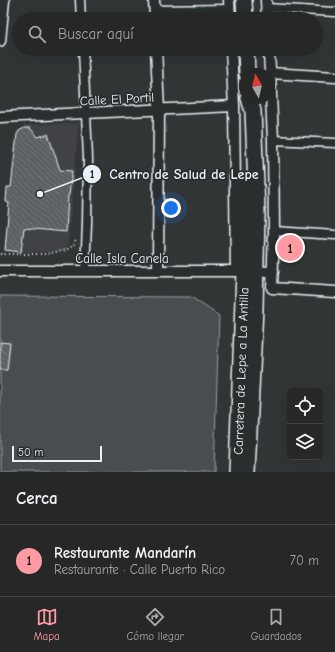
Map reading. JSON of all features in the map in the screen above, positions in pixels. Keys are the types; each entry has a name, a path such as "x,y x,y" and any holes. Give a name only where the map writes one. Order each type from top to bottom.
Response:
{"main road":[{"path":"244,0 245,12"},
{"path":"246,56 247,68"},
{"path":"246,271 246,110 248,104"},
{"name":"Carretera de Lepe a La Antilla","path":"237,472 246,271"},
{"name":"Carretera de Lepe a La Antilla","path":"246,271 255,308 247,472"}],"street":[{"path":"0,36 4,0"},
{"path":"80,0 81,12"},
{"path":"154,0 155,12"},
{"path":"266,4 335,12"},
{"path":"192,12 229,9"},
{"path":"83,56 88,158 85,271"},
{"path":"156,56 159,110 158,271"},
{"path":"231,56 236,191 246,271"},
{"path":"269,56 270,68"},
{"path":"275,73 335,77"},
{"path":"271,104 274,231 272,288 335,292"},
{"name":"Calle El Portil","path":"0,117 234,106"},
{"path":"273,140 335,144"},
{"path":"274,231 335,235"},
{"name":"Calle Isla Canela","path":"0,271 273,272"}],"path":[{"path":"0,254 46,254 66,250 74,245 77,234"}],"shaded area":[{"path":"79,123 67,252 21,252 5,250 9,203 6,202 7,187 11,187 17,134 24,128 24,125"},
{"path":"0,296 191,297 219,316 214,472 0,472"}],"building":[{"path":"24,128 30,128 38,137 48,134 60,170 72,171 68,195 66,232 24,228 21,252 5,250 9,203 6,202 7,187 11,187 17,134"},
{"path":"0,342 10,343 7,370 0,370"}],"place":[{"name":"Centro de Salud de Lepe","path":"40,194"},
{"name":"Restaurante Mandarín","path":"290,248"}]}
